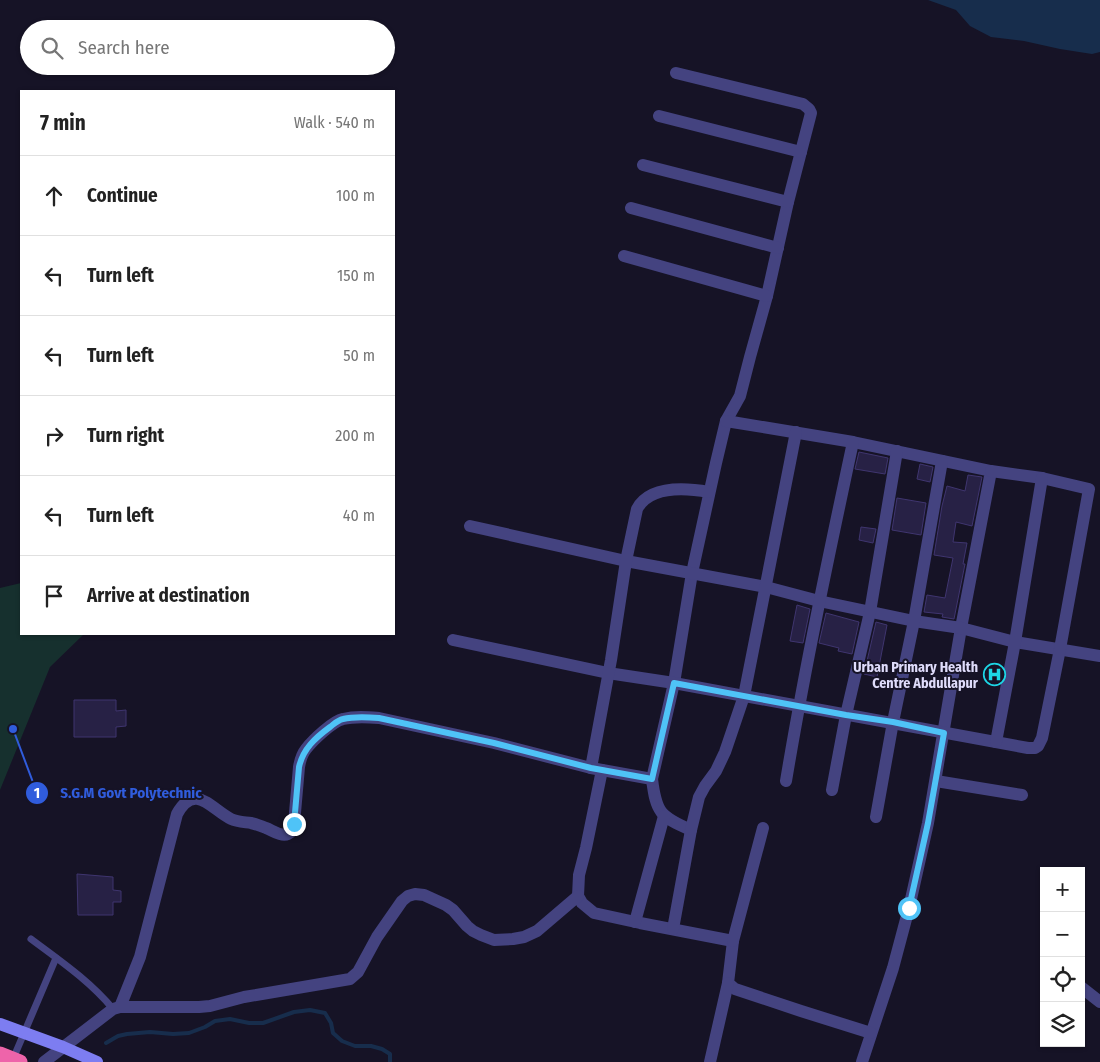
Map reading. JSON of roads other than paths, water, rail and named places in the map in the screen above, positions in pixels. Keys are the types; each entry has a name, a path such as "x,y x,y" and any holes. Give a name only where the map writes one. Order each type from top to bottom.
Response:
{"street":[{"path":"676,73 806,105 811,113 740,396 726,421 692,573 674,683 652,779 654,795 661,814 691,830"},
{"path":"659,116 801,152"},
{"path":"643,165 788,202"},
{"path":"630,208 778,248"},
{"path":"624,256 766,296"},
{"path":"453,640 608,673 893,722 1028,748 1038,746 1041,743 1094,490 1042,478 991,471 853,442 726,421"},
{"path":"673,929 699,797 716,771 725,752 744,696 796,432"},
{"path":"786,781 798,706 853,442"},
{"path":"832,790 846,715 870,612 897,452"},
{"path":"876,817 914,621 942,461"},
{"path":"862,1062 893,968 928,823 961,628 991,471"},
{"path":"996,742 1015,642 1042,478"},
{"path":"710,492 675,489 657,493 646,497 636,509 608,673 597,769 586,848 579,875 578,896 582,904 594,913 733,941"},
{"path":"470,526 626,561 766,587 870,612 961,628 1015,642 1100,656"},
{"path":"44,1062 116,1008 140,957 177,814 181,806 188,800 205,801 230,818 255,824 281,834 287,834 291,831 294,824 301,759 320,734 341,720 360,717 379,718 494,743 597,769 652,779"},
{"path":"936,781 1022,795"},
{"path":"635,922 664,816"},
{"path":"710,1062 728,983 733,941 763,828"},
{"path":"116,1008 205,1007 244,997 350,979 358,972 377,937 402,901 408,896 415,894 446,905 467,926 481,935 494,940 513,939 537,931 578,896"},
{"path":"728,983 735,989 871,1033"},
{"path":"1085,990 1100,1002"},
{"path":"0,1024 63,1047 97,1062"}],"lane":[{"path":"31,939 84,979 116,1008"},
{"path":"11,1058 24,1033 56,958"}],"water":[{"path":"928,0 1100,0 1100,52 1092,54 1024,41 991,37 970,26 956,10"}],"waterway":[{"path":"106,1043 118,1036 127,1034 150,1032 189,1033 215,1021 230,1019 249,1023 263,1023 294,1012 310,1010 325,1013 331,1023 333,1033 342,1041 355,1046 371,1046 382,1049 390,1054 390,1062"}],"place":[{"name":"Urban Primary Health Centre Abdullapur","path":"994,675"},
{"name":"S.G.M Govt Polytechnic","path":"13,729"}]}
